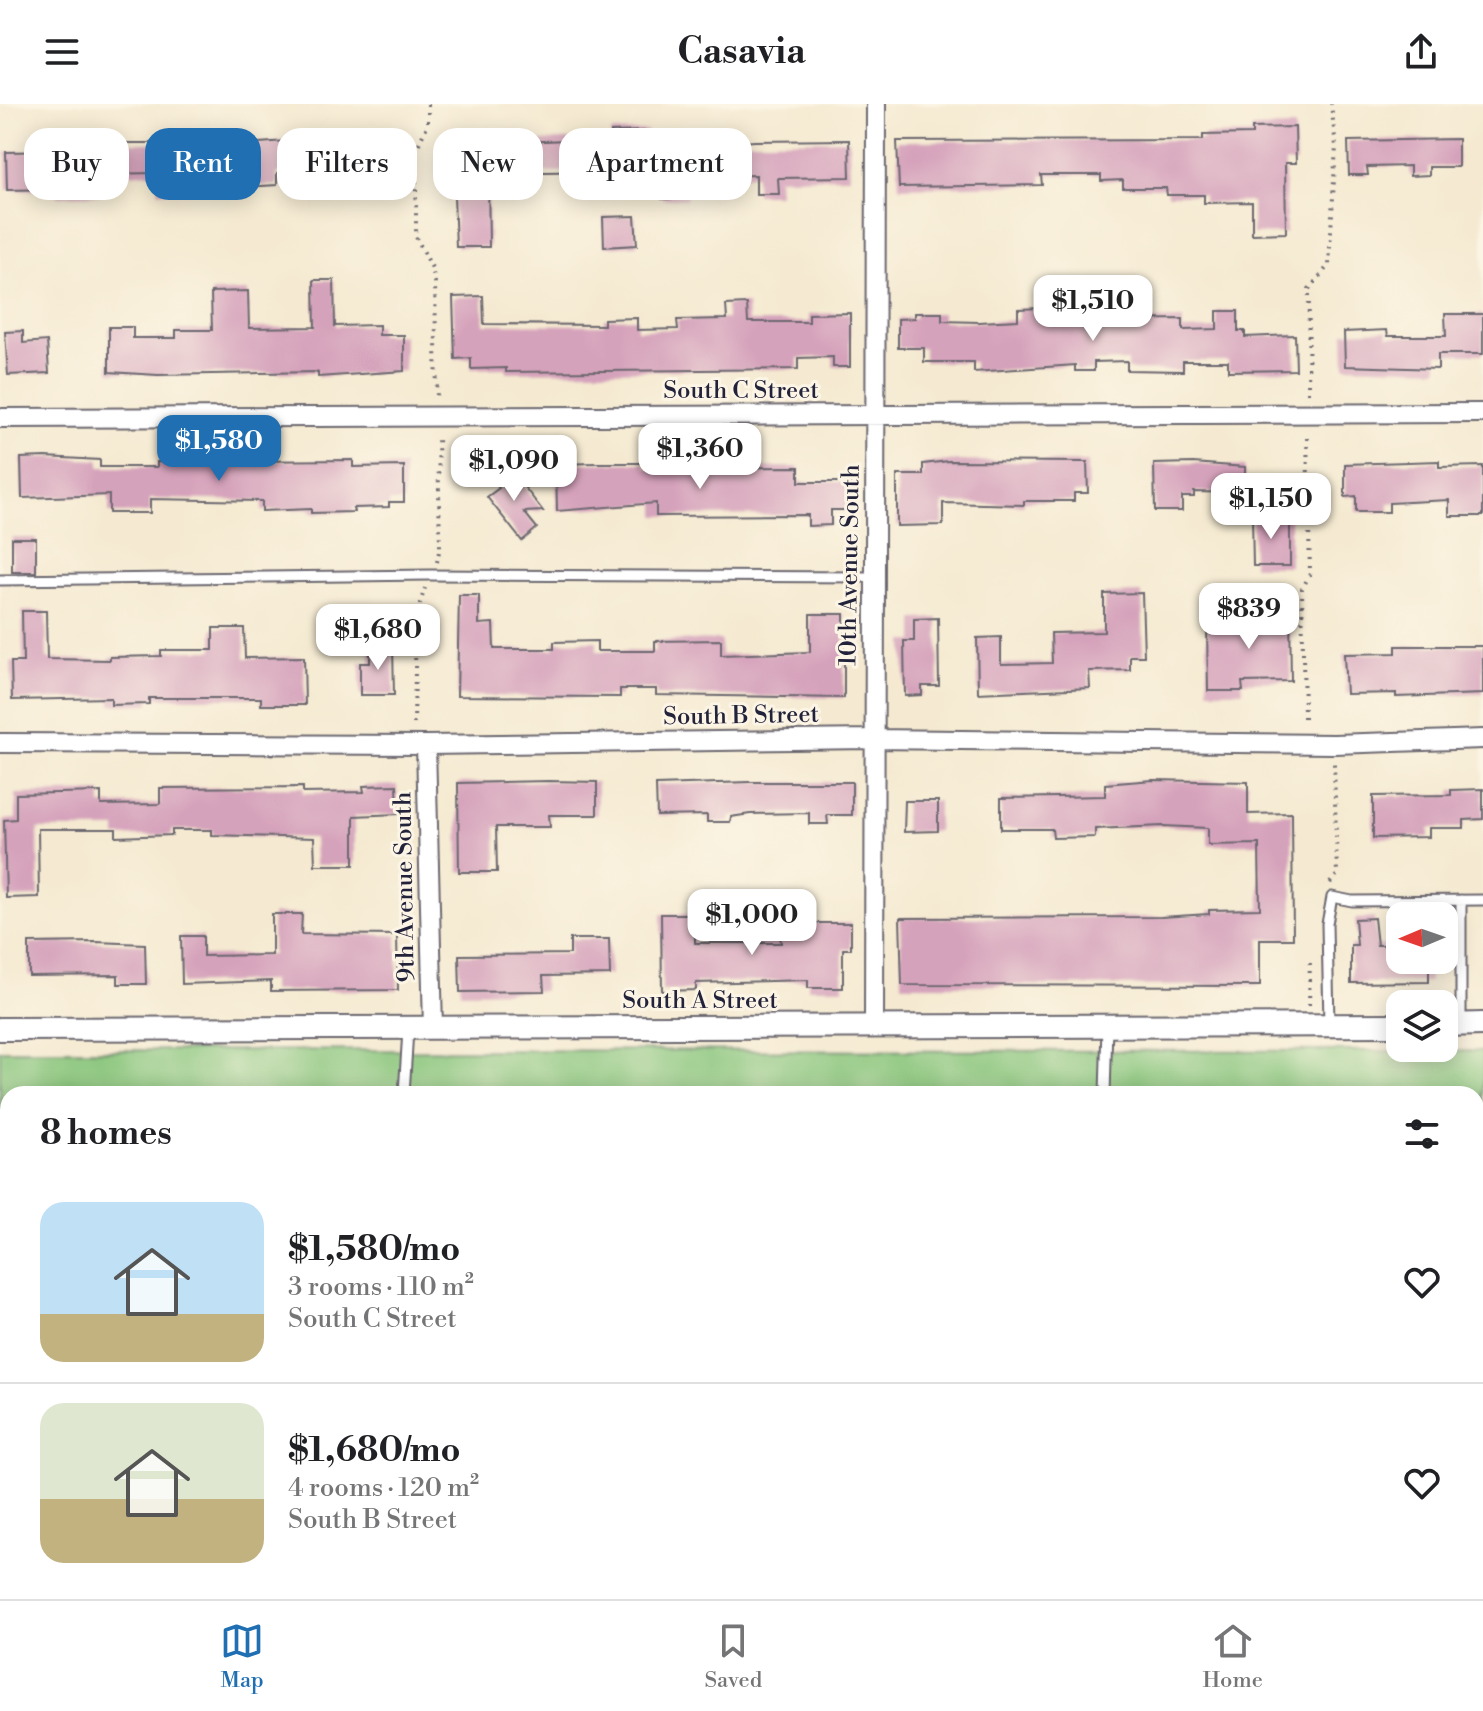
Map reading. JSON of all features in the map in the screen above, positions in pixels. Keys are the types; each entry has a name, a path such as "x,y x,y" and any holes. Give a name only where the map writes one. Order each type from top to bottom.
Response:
{"street":[{"name":"10th Avenue South","path":"874,1027 872,739 876,104"},
{"name":"South C Street","path":"0,418 1483,413"},
{"name":"South B Street","path":"0,743 426,745 872,739 1334,744 1483,739"},
{"name":"9th Avenue South","path":"426,745 433,1028"},
{"name":"South A Street","path":"0,1029 1386,1025"}],"lane":[{"path":"0,580 430,575 873,577"},
{"path":"1329,1025 1327,924 1332,897 1352,901 1483,900"},
{"path":"1461,900 1463,1025"},
{"path":"1105,1086 1107,1026"},
{"path":"404,1086 408,1028"}],"path":[{"path":"428,104 428,124 416,150 416,237 432,268 435,283 438,416"},
{"path":"1304,718 1302,589 1310,574 1307,414 1309,289 1329,265 1336,146 1331,104"}],"green space":[{"path":"0,1050 1386,1051 1386,1062 1458,1062 1458,1051 1483,1051 1483,1086 0,1086"}],"building":[{"path":"1295,127 1296,163 1285,163 1286,233 1252,234 1252,202 1204,203 1204,195 1167,195 1166,188 1123,188 1123,180 1101,181 1101,175 1041,175 1042,185 899,187 897,141 1203,140 1203,135 1252,134 1252,128"},
{"path":"1458,139 1458,167 1429,167 1429,175 1410,176 1410,166 1367,167 1368,175 1349,175 1348,141"},
{"path":"559,140 559,172 543,172 543,141"},
{"path":"849,140 850,177 778,178 779,194 756,194 756,175 752,175 752,141"},
{"path":"277,142 277,185 261,186 261,143"},
{"path":"129,143 145,143 145,173 129,173"},
{"path":"6,152 24,152 24,190 7,190"},
{"path":"454,200 488,200 489,247 456,247"},
{"path":"635,216 637,245 604,247 603,217"},
{"path":"314,280 334,280 335,326 379,325 379,335 404,335 404,371 318,377 318,372 158,375 109,372 109,327 133,327 133,338 176,338 176,330 212,330 211,292 248,291 249,328 315,327"},
{"path":"483,296 484,324 604,325 604,319 637,318 637,330 678,329 677,320 727,319 726,305 747,304 748,322 809,322 809,314 850,313 850,367 833,367 833,357 798,358 798,369 506,372 506,368 471,369 471,358 455,359 453,297"},
{"path":"1043,308 1043,321 1183,319 1183,330 1217,329 1217,311 1238,311 1238,331 1245,331 1245,337 1295,335 1296,370 1228,371 1228,361 1183,361 1183,371 1127,370 1127,361 1094,362 1094,371 1075,371 1075,365 974,372 974,362 924,362 924,348 898,348 898,319 915,318 915,313 942,313 942,321 979,322 1018,320 1018,309"},
{"path":"1445,314 1483,314 1483,354 1438,354 1438,369 1345,366 1344,332 1387,330 1388,336 1446,336"},
{"path":"23,331 23,343 47,341 49,373 8,375 5,332"},
{"path":"21,458 100,460 100,467 157,467 157,462 353,460 353,467 404,466 404,502 389,502 389,507 353,508 354,512 311,513 311,509 262,511 262,501 150,499 150,513 109,513 109,495 22,498"},
{"path":"949,461 1087,462 1088,493 1074,493 1074,501 1024,501 1024,505 943,503 943,525 897,526 897,475 923,475 923,464"},
{"path":"1439,461 1439,467 1483,466 1483,516 1449,516 1449,500 1389,503 1389,512 1356,512 1356,496 1345,497 1345,464"},
{"path":"645,463 646,468 799,467 799,482 850,482 850,510 831,510 831,525 808,526 808,515 656,516 656,503 557,511 556,464"},
{"path":"1154,464 1245,467 1245,493 1194,492 1194,497 1182,497 1182,511 1155,511"},
{"path":"508,466 543,511 524,512 537,528 522,541 487,497 499,488 492,479"},
{"path":"1290,515 1290,566 1253,566 1252,516"},
{"path":"12,538 36,538 36,572 12,572"},
{"path":"1142,593 1144,656 1130,656 1130,670 1089,671 1090,688 978,693 977,638 1001,637 1001,664 1052,663 1051,633 1104,632 1104,594"},
{"path":"459,595 479,595 479,624 493,623 494,649 554,649 554,642 597,641 597,651 655,651 655,641 721,640 721,655 810,652 810,614 844,614 844,698 656,695 656,689 620,689 620,697 457,696"},
{"path":"22,611 46,611 47,659 110,660 110,657 161,656 161,650 213,650 213,628 244,628 245,658 304,657 305,705 261,705 261,698 149,698 149,704 111,705 111,698 12,700 11,662 23,662"},
{"path":"1252,611 1290,611 1291,681 1242,682 1243,691 1208,691 1207,624 1252,623"},
{"path":"938,618 939,686 922,686 922,695 905,696 904,641 914,641 914,619"},
{"path":"370,645 393,645 394,695 360,695 360,663 370,663"},
{"path":"1396,646 1483,646 1483,694 1396,697 1396,693 1346,694 1344,654 1396,653"},
{"path":"1153,780 1248,782 1248,814 1292,813 1293,939 1260,939 1260,986 902,985 900,918 1161,917 1209,914 1209,910 1260,909 1259,844 1208,845 1208,828 1095,829 1095,837 1053,838 1052,829 1001,829 1001,798 1105,796 1105,784"},
{"path":"597,782 597,815 549,815 550,827 496,827 497,872 459,872 458,783"},
{"path":"852,782 852,815 827,815 828,824 809,824 809,813 750,814 731,817 730,822 707,822 707,815 657,816 656,785"},
{"path":"397,785 398,814 354,816 354,865 315,865 314,838 212,835 212,830 172,830 172,835 116,837 116,829 38,829 39,897 6,898 4,820 16,819 16,794 101,792 101,805 160,804 160,788 303,787 303,793 364,792 363,786"},
{"path":"1483,789 1483,819 1464,820 1464,828 1429,828 1429,837 1373,838 1373,796 1451,795 1451,790"},
{"path":"905,801 938,801 938,831 904,832"},
{"path":"272,914 302,914 301,934 397,935 398,990 271,991 271,981 182,984 181,936 203,936 203,956 272,955"},
{"path":"661,914 695,914 695,943 781,943 780,935 808,934 808,923 851,923 851,949 843,949 843,988 808,988 808,980 696,983 696,990 662,991"},
{"path":"1374,918 1377,945 1386,945 1386,974 1429,974 1429,982 1351,983 1351,945 1357,945 1355,919"},
{"path":"570,939 609,939 610,975 543,976 544,991 460,992 459,955 570,954"},
{"path":"29,943 145,944 146,984 118,984 118,975 29,976"}]}
